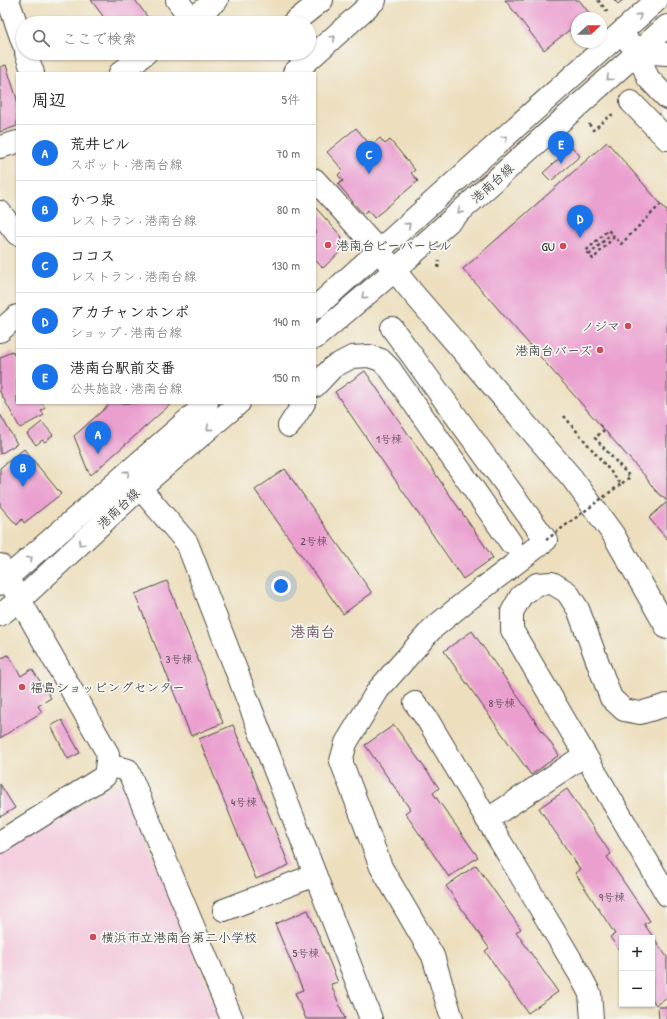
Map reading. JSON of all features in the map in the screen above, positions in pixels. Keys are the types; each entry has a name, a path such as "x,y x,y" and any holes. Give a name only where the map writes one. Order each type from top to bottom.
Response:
{"street":[{"path":"8,0 16,23"},
{"path":"177,0 188,16"},
{"path":"199,16 217,0"},
{"path":"302,16 322,0"},
{"path":"316,53 375,0"},
{"name":"港南台線","path":"316,307 379,251 616,25 657,0"},
{"path":"616,25 638,52 648,78 667,98"},
{"name":"港南台線","path":"316,337 394,270 667,26"},
{"path":"638,52 667,54"},
{"path":"28,60 33,72"},
{"path":"121,72 137,60"},
{"path":"295,72 308,60"},
{"path":"624,109 667,139"},
{"path":"0,147 16,142"},
{"path":"316,181 379,251 572,478 613,534 667,628"},
{"path":"0,212 16,233"},
{"path":"0,331 16,317"},
{"path":"392,328 546,540 432,629 378,690 346,743 341,761 381,867 433,956 452,1019"},
{"path":"316,385 333,367 352,357 369,356 381,360 390,369 511,543"},
{"name":"港南台線","path":"3,576 206,404"},
{"name":"港南台線","path":"0,615 20,600 140,488 238,404"},
{"path":"289,426 303,404"},
{"path":"140,488 187,543 371,1019"},
{"path":"0,842 105,776 108,754 20,600 3,576"},
{"path":"667,705 640,713 624,710 612,698 578,609 567,592 552,583 537,584 521,596 512,612 512,630 667,895"},
{"path":"415,703 427,719 579,973 590,994 592,1019"},
{"path":"487,820 585,755"},
{"path":"107,765 128,770 232,1019"},
{"path":"224,910 315,875"}],"path":[{"path":"598,0 616,25"},
{"path":"589,124 593,130 611,114 624,109"},
{"path":"614,237 593,259 589,255 611,234 614,237 621,244 663,202"},
{"path":"564,416 621,484"},
{"path":"546,540 630,477 595,438 604,430"}],"shaded area":[{"name":"横浜市立港南台第二小学校","path":"116,784 124,788 221,1019 0,1019 0,855"}],"building":[{"path":"91,0 135,0 147,16 103,16"},
{"path":"505,0 579,0 588,12 571,12 571,29 544,50"},
{"path":"614,0 623,0 618,4"},
{"path":"6,65 16,96 16,126 0,132 0,67"},
{"path":"356,128 371,146 380,138 385,144 390,140 415,170 411,173 418,181 374,218 368,210 363,214 338,184 343,181 338,175 343,170 327,152"},
{"name":"港南台バーズ","path":"607,142 667,211 667,501 654,489 645,476 463,269"},
{"path":"572,147 580,156 551,181 543,173"},
{"name":"港南台ビーバービル","path":"316,208 342,237 340,252 323,268 316,261"},
{"path":"12,351 16,357 16,404 43,404 45,408 41,411 44,415 20,428 0,392 0,358"},
{"path":"365,371 493,558 463,579 335,392"},
{"path":"110,404 171,404 91,475 74,436"},
{"path":"0,414 17,444 0,454"},
{"path":"42,422 53,435 45,442 42,440 36,445 27,434"},
{"path":"24,449 61,494 24,523 22,519 17,525 0,506 0,468"},
{"path":"285,469 372,593 343,614 255,490"},
{"path":"667,502 667,539 649,518"},
{"path":"167,581 223,723 191,736 135,594"},
{"path":"472,631 559,755 531,775 444,651"},
{"name":"福島ショッピングセンター","path":"8,655 21,676 32,669 51,698 38,706 42,712 0,738 0,659"},
{"path":"62,720 80,753 68,759 51,726"},
{"path":"233,725 289,865 256,879 199,739"},
{"path":"394,725 439,788 433,793 478,857 449,877 405,813 410,809 365,745"},
{"path":"0,784 15,808 0,817"},
{"path":"567,789 611,854 607,857 650,921 644,924 652,935 619,935 619,950 610,937 615,934 575,873 580,869 539,808"},
{"path":"476,865 521,929 516,932 558,992 528,1013 485,951 489,948 446,886"},
{"path":"308,910 338,982 331,984 345,1019 306,1019 295,993 303,990 275,924"},
{"path":"655,940 667,957 667,997 656,1005"},
{"path":"658,1007 667,1007 667,1019 659,1019"}],"place":[{"name":"港南台駅前交番","path":"561,164"},
{"name":"ココス","path":"369,174"},
{"name":"アカチャンホンポ","path":"580,238"},
{"name":"港南台ビーバービル","path":"328,245"},
{"name":"GU","path":"563,246"},
{"name":"ノジマ","path":"628,326"},
{"name":"港南台バーズ","path":"600,350"},
{"name":"荒井ビル","path":"98,454"},
{"name":"かつ泉","path":"23,487"},
{"name":"福島ショッピングセンター","path":"22,687"},
{"name":"横浜市立港南台第二小学校","path":"93,937"}],"district":[{"name":"港南台","path":"313,631"}]}
